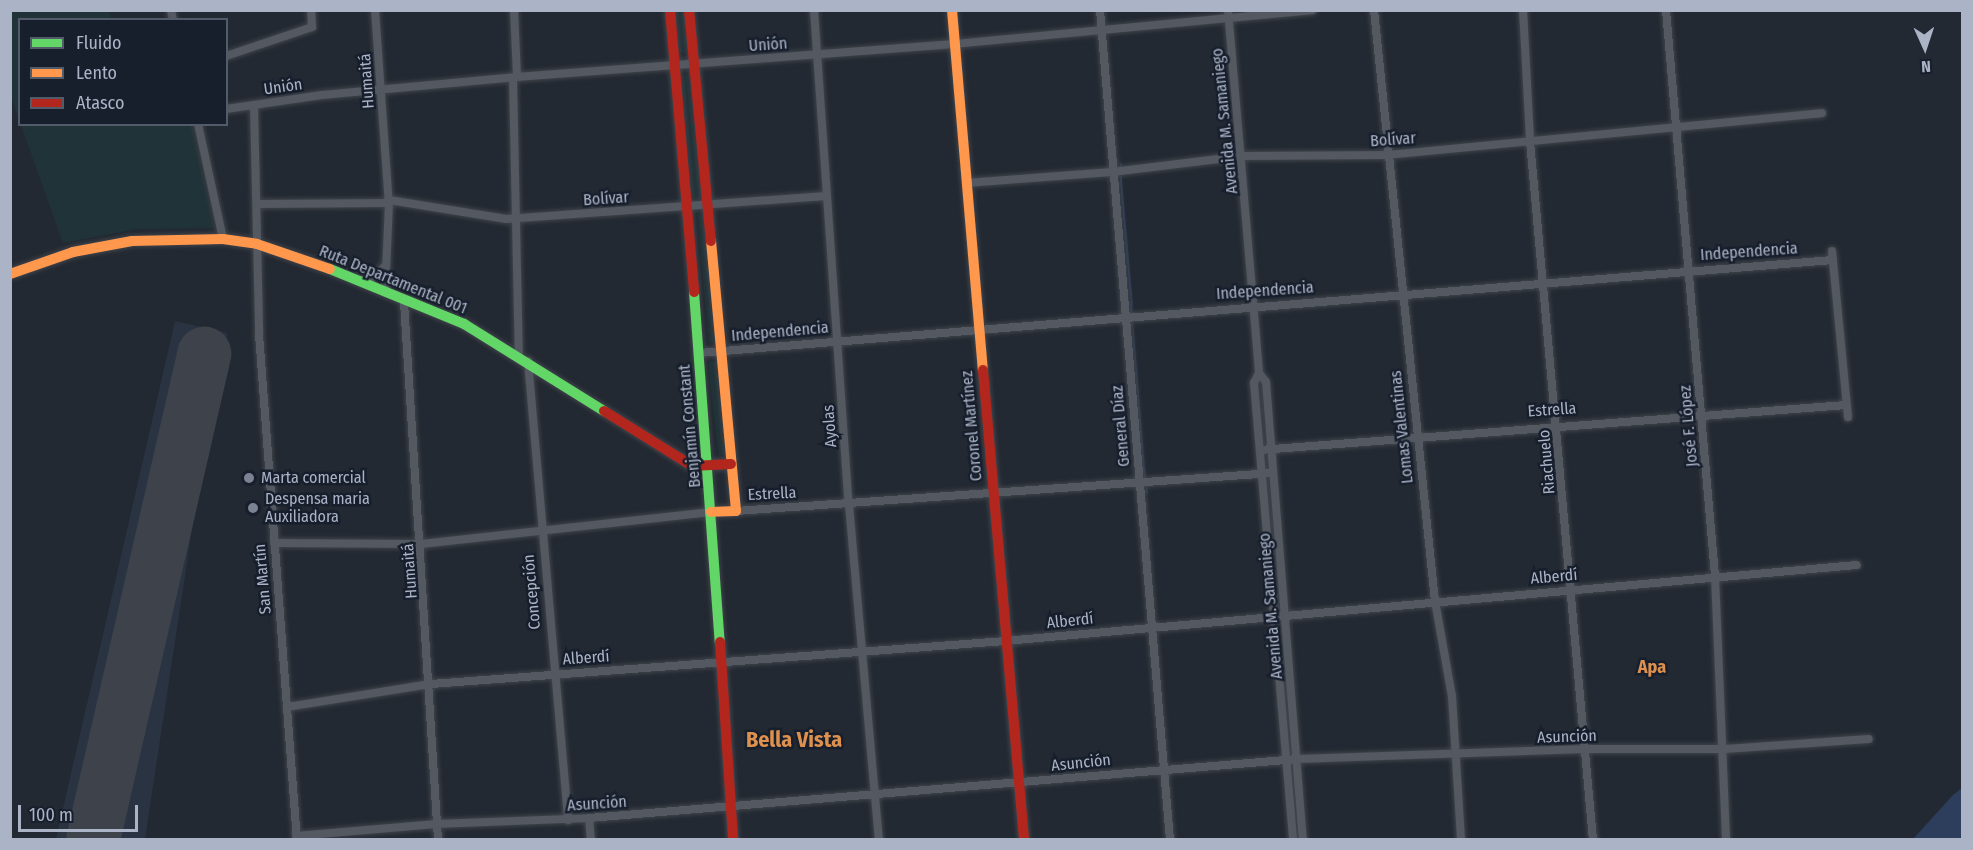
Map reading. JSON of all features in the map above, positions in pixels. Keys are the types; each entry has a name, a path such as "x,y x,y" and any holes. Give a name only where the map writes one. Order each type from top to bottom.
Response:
{"street":[{"path":"228,55 312,27 311,10"},
{"name":"Humaitá","path":"375,10 389,201 385,293"},
{"name":"Concepción","path":"514,10 518,218 524,358 552,674 568,820"},
{"name":"Benjamín Constant","path":"670,10 669,66 687,207 709,466 734,840"},
{"path":"689,10 736,511"},
{"name":"Ayolas","path":"814,10 815,55 849,505 879,840"},
{"name":"Coronel Martínez","path":"952,10 978,331 1024,840"},
{"name":"General Díaz","path":"1100,10 1106,30 1118,172 1144,481 1170,840"},
{"name":"Unión","path":"228,109 381,90 954,44 1106,30 1228,15 1312,10"},
{"name":"Lomas Valentinas","path":"1374,10 1387,155 1435,601 1452,696 1461,840"},
{"name":"Riachuelo","path":"1523,10 1530,141 1593,840"},
{"name":"José F. López","path":"1666,10 1715,576 1725,749 1726,840"},
{"name":"Avenida M. Samaniego","path":"1228,15 1243,156 1260,373 1266,382 1303,840"},
{"name":"San Martín","path":"254,105 259,204 257,244 274,543 297,838"},
{"name":"Bolívar","path":"966,183 1118,172 1243,156 1387,155 1822,113"},
{"path":"198,126 223,239"},
{"name":"Bolívar","path":"259,204 389,201 518,218 825,196"},
{"name":"Ruta Departamental 001","path":"10,274 73,252 132,240 223,239 257,244 464,324 524,358 692,466 731,465"},
{"name":"Independencia","path":"699,353 978,331 1255,305 1544,284 1832,256 1848,417"},
{"path":"357,281 374,277 387,265"},
{"name":"Humaitá","path":"404,302 431,684 438,840"},
{"name":"Avenida M. Samaniego","path":"1260,373 1254,382 1293,840"},
{"name":"Estrella","path":"1260,450 1557,424 1846,405"},
{"name":"Estrella","path":"274,543 421,544 711,512 849,505 1273,473"},
{"name":"Alberdí","path":"287,707 431,684 1005,641 1285,614 1857,565"},
{"name":"Asunción","path":"297,838 436,824 568,820 731,808 1297,759 1585,749 1725,749 1869,739"},
{"path":"590,818 591,840"}],"shaded area":[{"path":"175,321 227,333 226,363 198,490 145,839 56,839"}],"green space":[{"path":"11,10 108,11 112,18 18,18 18,118 11,96"},
{"path":"676,11 684,11 686,54 680,51"},
{"path":"687,74 701,196 698,199 693,197 682,77"},
{"path":"21,126 192,126 214,228 137,229 63,243"},
{"path":"697,214 703,216 714,341 709,344"},
{"path":"711,361 716,363 724,453 719,457 708,364"},
{"path":"1259,381 1262,383 1265,441 1263,439"},
{"path":"1267,486 1271,486 1278,605 1276,604"},
{"path":"1279,628 1282,628 1291,749 1288,748"}],"water":[{"path":"1122,180 1133,306 1131,307 1120,181"},
{"path":"1132,321 1145,470 1143,471"},
{"path":"1962,788 1962,839 1913,839 1953,795"}],"waterway":[{"path":"1121,164 1121,182"},
{"path":"1131,304 1132,316"},
{"path":"1144,469 1147,493"}],"runway":[{"path":"93,840 204,354"}],"traffic: fast":[{"path":"330,269 464,324 604,411"},
{"path":"694,292 720,642"}],"traffic: slow":[{"path":"952,10 983,370"},
{"path":"10,274 73,252 132,241 223,239 257,244 330,269"},
{"path":"711,241 736,511 711,512"}],"traffic: jam":[{"path":"670,10 694,292"},
{"path":"689,10 711,241"},
{"path":"983,370 1024,840"},
{"path":"604,411 692,466 731,464"},
{"path":"720,642 733,840"}],"place":[{"name":"Marta comercial","path":"249,478"},
{"name":"Despensa maria Auxiliadora","path":"253,508"}],"district":[{"name":"Apa","path":"1652,667"},
{"name":"Bella Vista","path":"794,740"}]}
